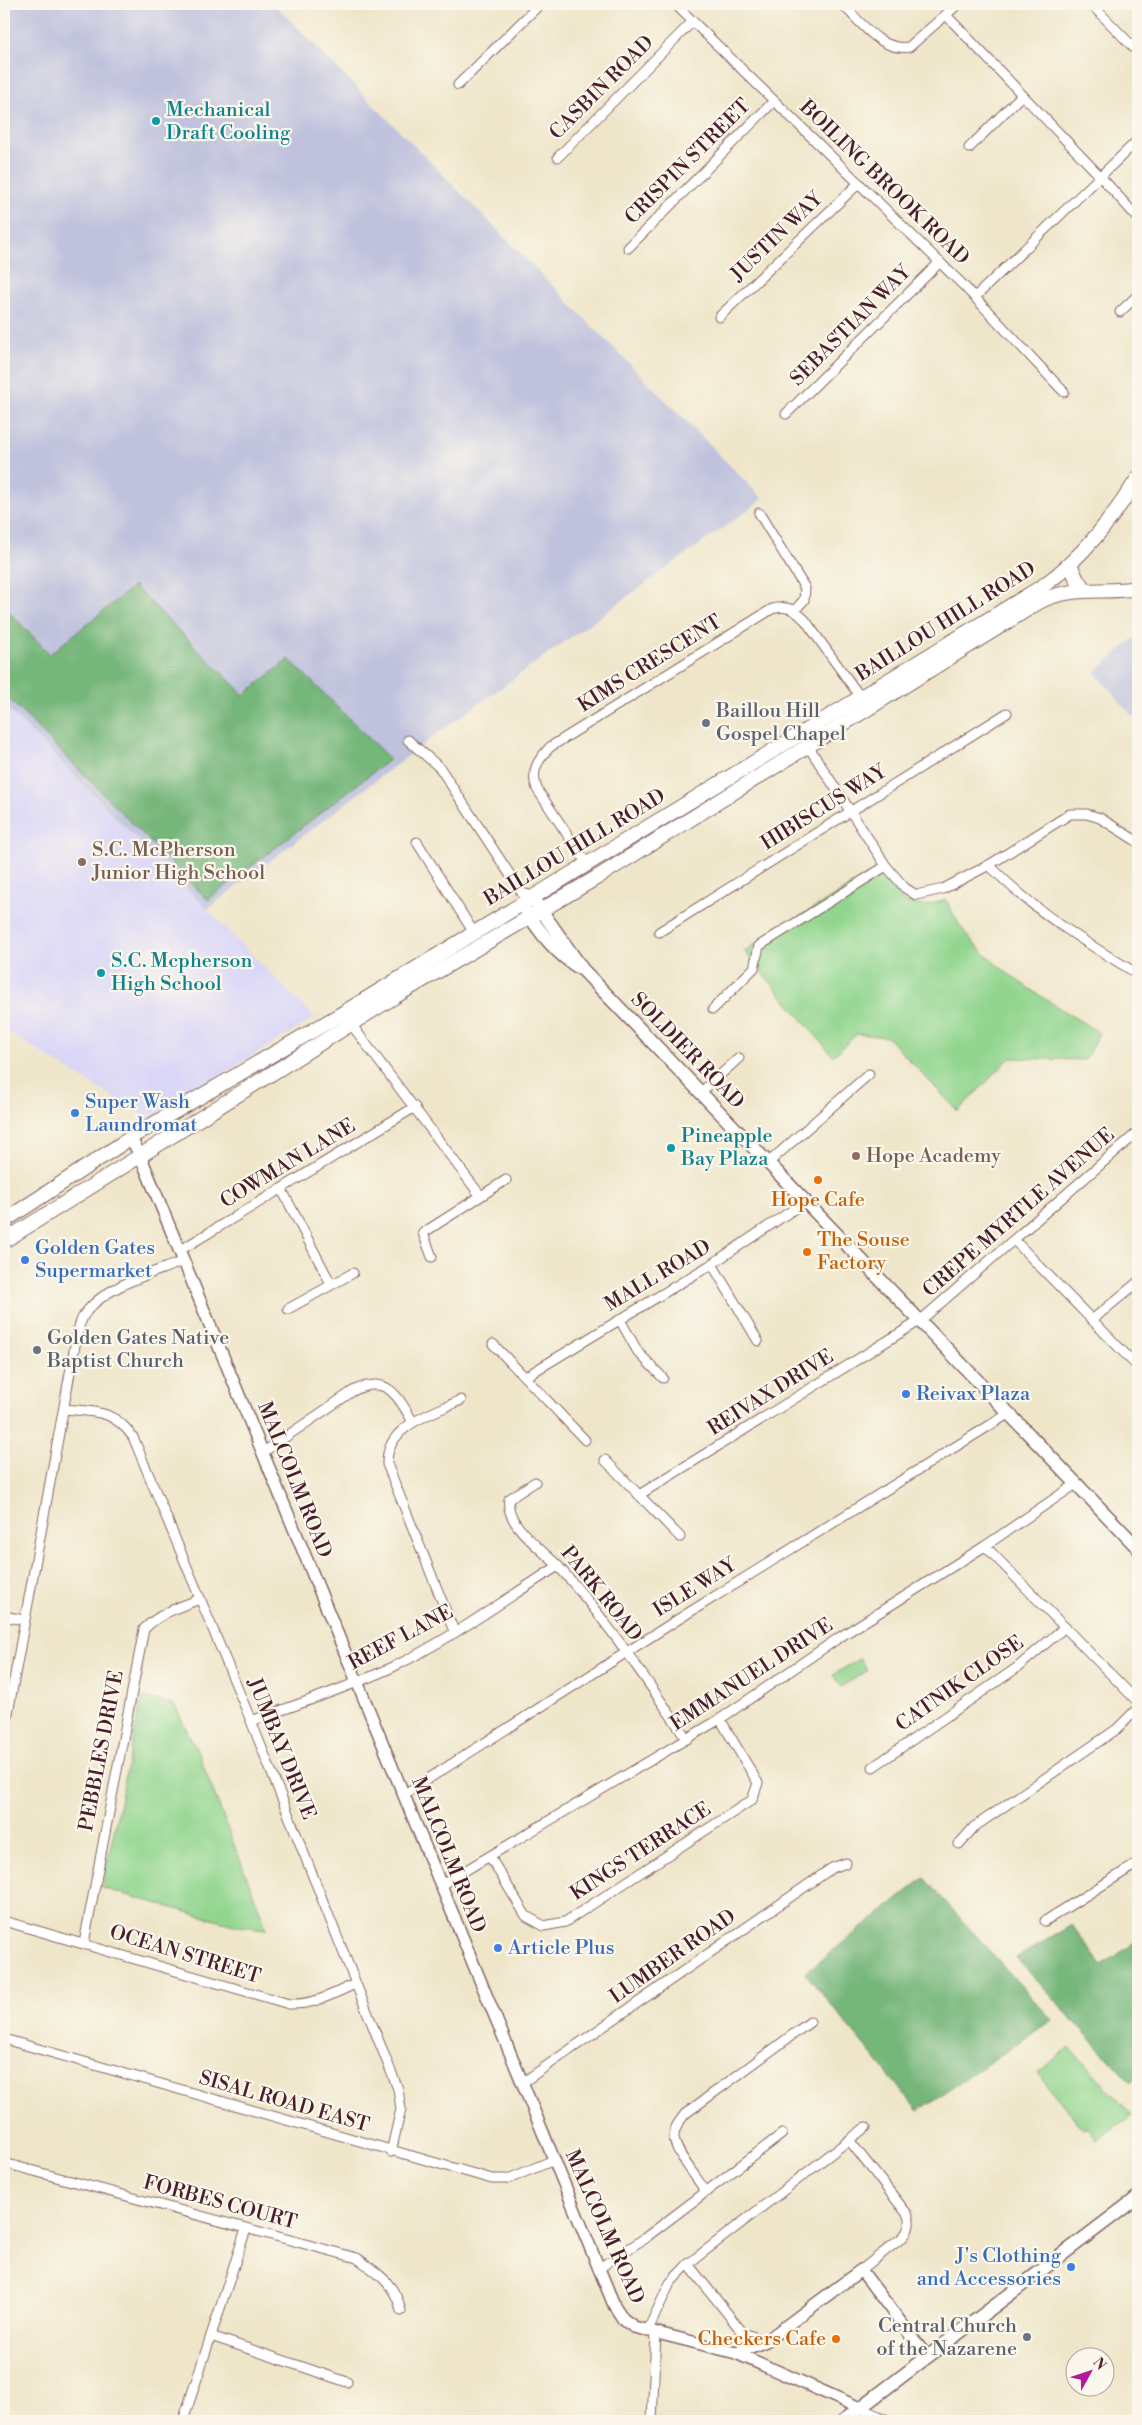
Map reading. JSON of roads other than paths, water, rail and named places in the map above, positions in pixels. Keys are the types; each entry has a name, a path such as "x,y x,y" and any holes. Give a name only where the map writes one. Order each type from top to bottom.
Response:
{"main road":[{"name":"BAILLOU HILL ROAD","path":"4,1241 140,1155 525,898 587,864 1024,598 1070,564 1098,535 1138,478"},
{"path":"1070,564 1077,580 1086,590"},
{"name":"BAILLOU HILL ROAD","path":"4,1220 130,1137 536,914 1039,602 1056,595 1086,590 1138,588"},
{"name":"SOLDIER ROAD","path":"525,898 583,970 700,1093 770,1162 1008,1414 1138,1548"},
{"path":"843,2421 1138,2197"}],"street":[{"path":"458,84 540,4"},
{"name":"BOILING BROOK ROAD","path":"675,4 940,262 1064,392"},
{"path":"842,4 885,44 898,49 909,47 958,4"},
{"path":"1091,4 1138,52"},
{"path":"946,15 1138,218"},
{"name":"CASBIN ROAD","path":"558,157 692,22"},
{"path":"969,148 1022,95"},
{"name":"CRISPIN STREET","path":"628,248 774,101"},
{"path":"974,297 1138,140"},
{"name":"JUSTIN WAY","path":"719,317 859,184"},
{"name":"SEBASTIAN WAY","path":"786,414 940,262"},
{"path":"1120,312 1138,295"},
{"path":"759,513 805,588 804,600 796,610 862,698"},
{"name":"KIMS CRESCENT","path":"587,864 537,790 533,781 535,766 540,758 550,747 772,609 783,606 796,610"},
{"name":"HIBISCUS WAY","path":"659,932 1007,713"},
{"path":"408,740 440,768 525,898"},
{"path":"808,746 886,866 905,888 916,894 943,889 989,865 1070,814 1087,814 1100,818 1138,842"},
{"path":"417,842 474,933"},
{"path":"989,865 1033,906 1064,930 1138,974"},
{"path":"713,1009 754,968 760,946 886,866"},
{"path":"347,1018 480,1196"},
{"path":"700,1093 739,1058"},
{"path":"770,1162 869,1074"},
{"name":"COWMAN LANE","path":"4,1735 76,1340 81,1321 87,1311 101,1298 181,1256 415,1107"},
{"name":"CREPE MYRTLE AVENUE","path":"921,1320 1015,1241 1138,1132"},
{"name":"MALCOLM ROAD","path":"130,1137 140,1155 614,2305 623,2319 634,2327 736,2353 890,2421"},
{"path":"432,1257 423,1233 506,1180"},
{"path":"282,1190 331,1284"},
{"name":"MALL ROAD","path":"525,1378 712,1264 806,1201"},
{"path":"1015,1241 1138,1367"},
{"path":"712,1264 758,1341"},
{"path":"288,1309 353,1273"},
{"path":"1092,1320 1138,1282"},
{"path":"620,1320 638,1352 663,1378"},
{"name":"REIVAX DRIVE","path":"639,1495 921,1320"},
{"path":"493,1344 585,1440"},
{"path":"262,1453 352,1391 366,1384 378,1383 390,1389 399,1399 413,1422"},
{"path":"454,1631 387,1464 387,1451 392,1440 413,1422 461,1400"},
{"name":"JUMBAY DRIVE","path":"64,1410 103,1413 114,1417 133,1437 251,1721 398,2089 401,2109 391,2152"},
{"name":"ISLE WAY","path":"403,1795 627,1652 1008,1414"},
{"path":"605,1460 680,1537"},
{"name":"PARK ROAD","path":"534,1482 509,1498 509,1512 515,1524 558,1566 604,1620 687,1739"},
{"name":"EMMANUEL DRIVE","path":"441,1886 720,1719 840,1637 985,1546 1076,1484"},
{"path":"985,1546 1138,1702"},
{"name":"REEF LANE","path":"251,1721 357,1683 394,1666 558,1566"},
{"name":"PEBBLES DRIVE","path":"84,1943 144,1629 153,1620 174,1608 200,1599"},
{"path":"4,1616 24,1620"},
{"name":"CATNIK CLOSE","path":"873,1767 1018,1667 1065,1627"},
{"path":"959,1844 974,1827 1116,1729 1138,1708"},
{"name":"KINGS TERRACE","path":"490,1857 526,1916 544,1926 554,1926 565,1922 752,1800 758,1783 720,1719"},
{"name":"LUMBER ROAD","path":"522,2083 832,1868 846,1863"},
{"path":"1045,1921 1138,1863"},
{"name":"OCEAN STREET","path":"4,1921 289,2004 318,2001 355,1984"},
{"path":"706,2192 676,2147 674,2136 676,2125 684,2114 810,2022"},
{"name":"SISAL ROAD EAST","path":"4,2039 391,2152 492,2179 508,2178 554,2160"},
{"path":"652,2421 652,2333 670,2284 688,2264 866,2127"},
{"path":"598,2268 645,2238 782,2134"},
{"path":"736,2353 766,2341 861,2270 907,2232 910,2220 908,2214 849,2140"},
{"name":"FORBES COURT","path":"4,2163 357,2258 387,2280 399,2298 401,2311"},
{"path":"183,2421 246,2229"},
{"path":"688,2264 743,2333 766,2341"},
{"path":"861,2270 927,2357"},
{"path":"212,2336 348,2382"}],"place":[{"name":"Mechanical Draft Cooling","path":"156,121"},
{"name":"Baillou Hill Gospel Chapel","path":"706,723"},
{"name":"S.C. McPherson Junior High School","path":"82,862"},
{"name":"S.C. Mcpherson High School","path":"101,973"},
{"name":"Super Wash Laundromat","path":"75,1113"},
{"name":"Pineapple Bay Plaza","path":"671,1148"},
{"name":"Hope Academy","path":"856,1156"},
{"name":"Hope Cafe","path":"818,1180"},
{"name":"The Souse Factory","path":"807,1252"},
{"name":"Golden Gates Supermarket","path":"25,1260"},
{"name":"Golden Gates Native Baptist Church","path":"37,1350"},
{"name":"Reivax Plaza","path":"906,1394"},
{"name":"Article Plus","path":"498,1948"},
{"name":"J's Clothing and Accessories","path":"1071,2267"},
{"name":"Central Church of the Nazarene","path":"1027,2337"},
{"name":"Checkers Cafe","path":"836,2339"}]}
